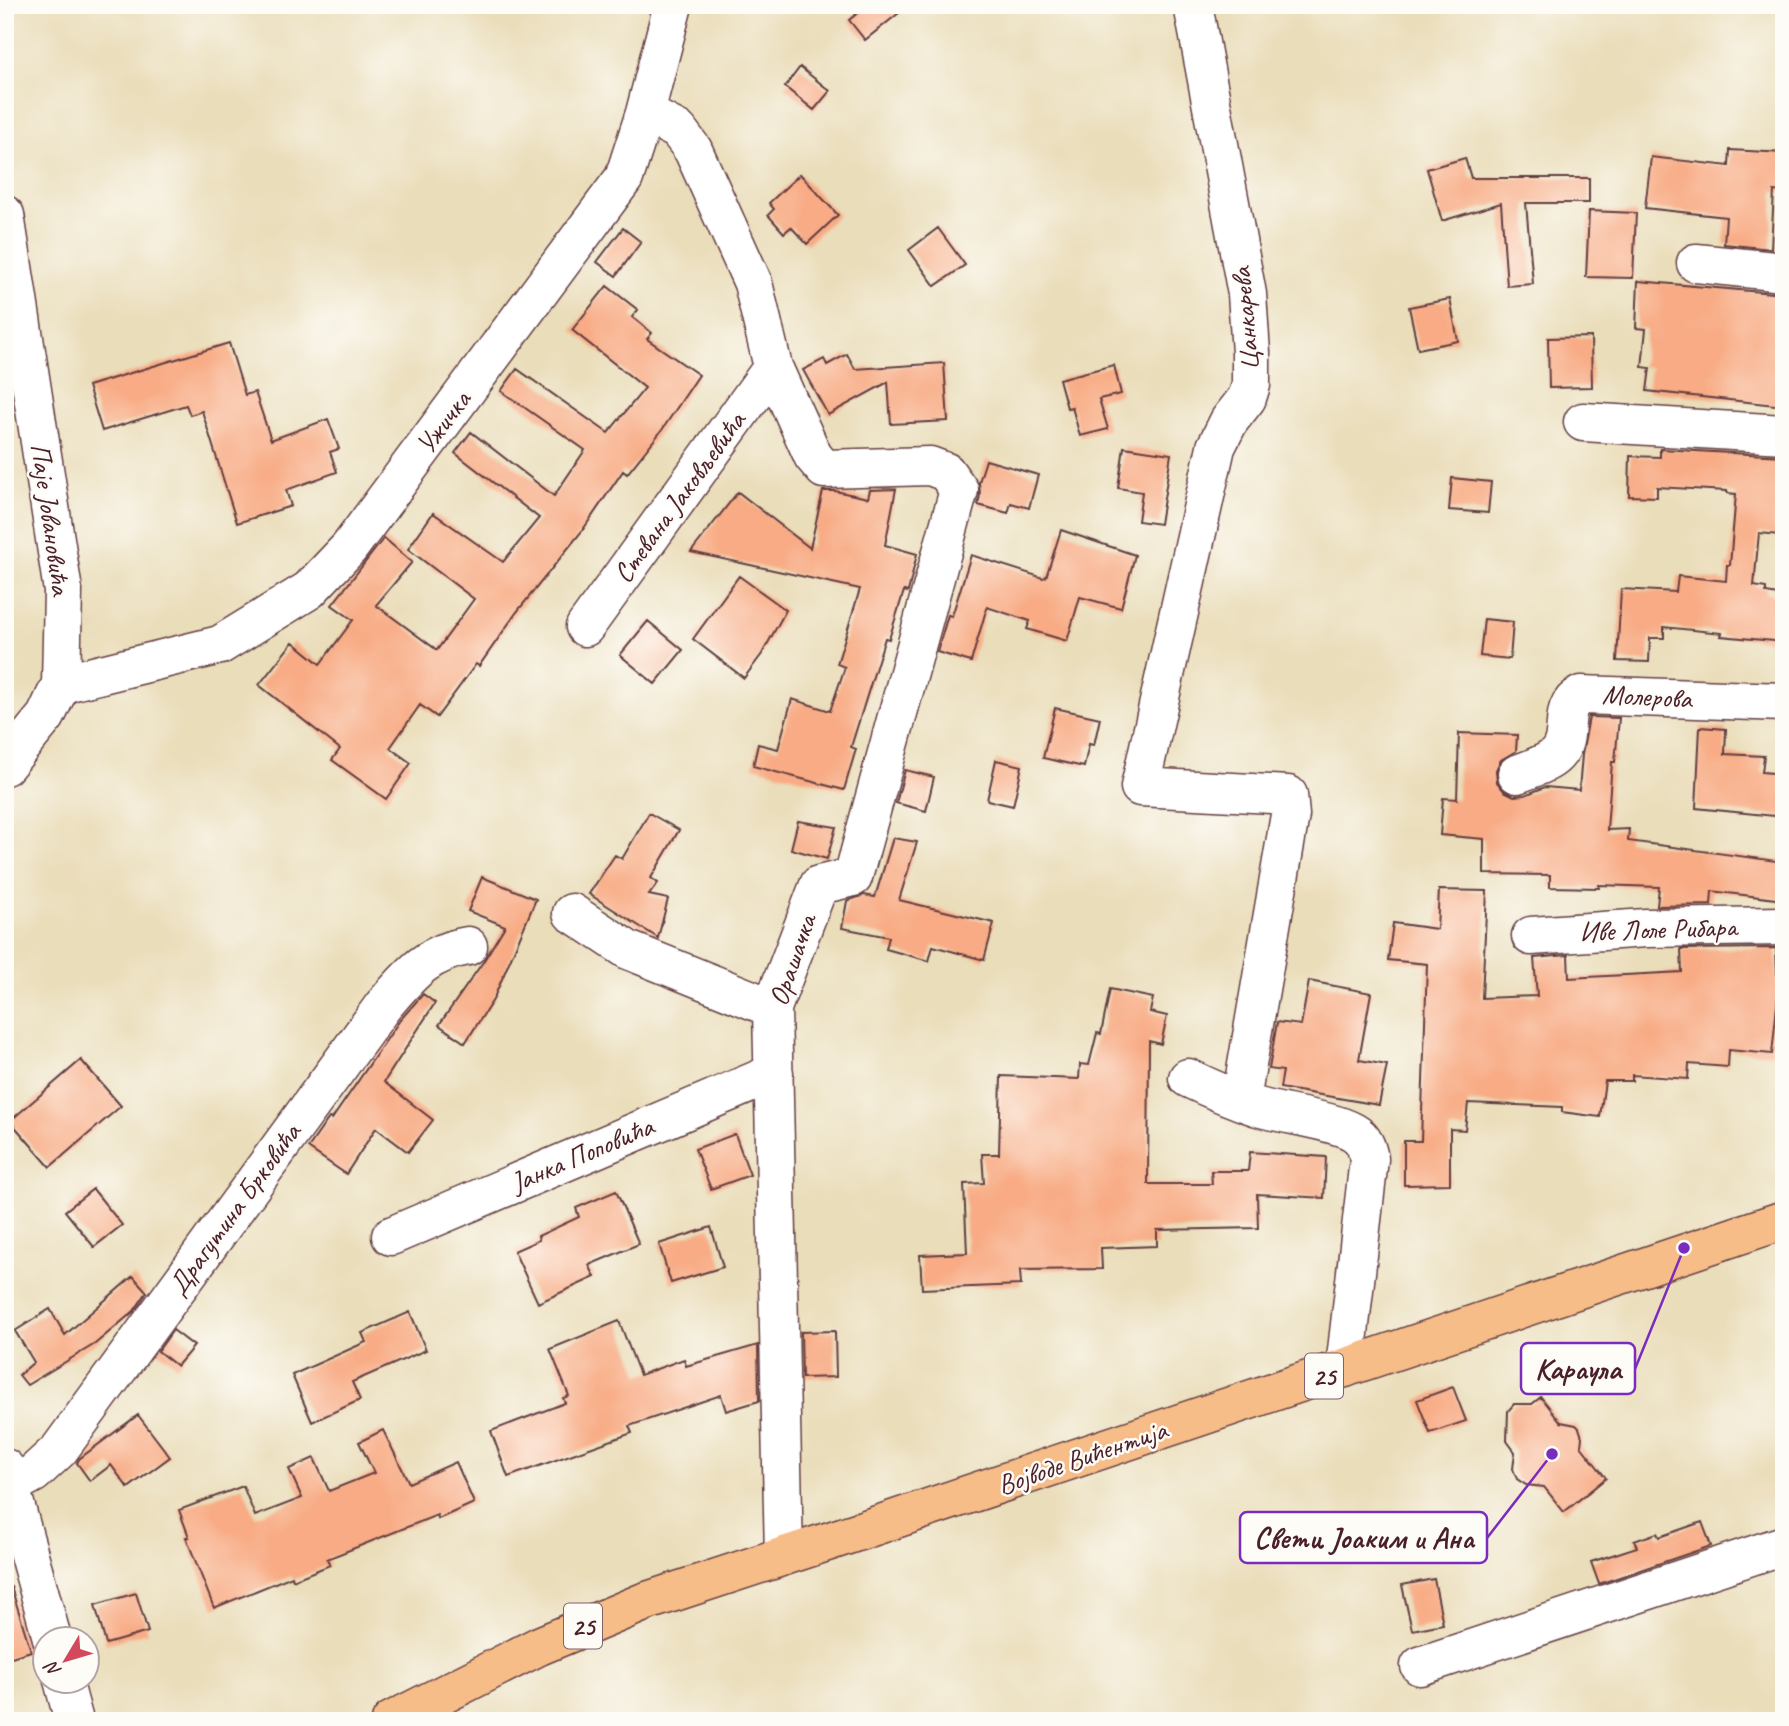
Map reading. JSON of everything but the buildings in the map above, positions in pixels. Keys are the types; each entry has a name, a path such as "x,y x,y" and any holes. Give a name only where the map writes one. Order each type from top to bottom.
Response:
{"main road":[{"name":"Војводе Вићентија","path":"391,1721 539,1646 644,1602 1784,1220"}],"street":[{"name":"Ужичка","path":"61,684 220,645 310,590 349,548 624,178 645,113 673,5"},
{"name":"Цанкарева","path":"1193,5 1247,294 1251,385 1247,398 1229,421 1216,447 1140,787 1288,795 1290,815 1241,1100"},
{"path":"1220,5 1242,171"},
{"path":"645,113 678,131 693,150 753,283 773,367"},
{"name":"Паје Јовановића","path":"5,215 9,264 63,591 61,684 46,716 5,766"},
{"path":"1696,263 1784,272"},
{"name":"Орашачка","path":"773,367 813,456 824,469 930,467 946,472 959,491 853,877 818,885 772,1008 784,1556"},
{"name":"Стевана Јаковљевића","path":"585,627 773,367"},
{"path":"1583,422 1784,434"},
{"name":"Молерова","path":"1517,774 1558,753 1564,744 1569,705 1581,695 1784,702"},
{"path":"572,913 628,950 772,1008"},
{"name":"Иве Лоле Рибара","path":"1531,936 1646,928 1784,926"},
{"name":"Драгутина Брковића","path":"8,1477 34,1474 58,1450 383,1006 427,960 453,948 468,946"},
{"name":"Јанка Поповића","path":"391,1236 774,1073"},
{"path":"1188,1078 1258,1107 1345,1128 1362,1139 1369,1159 1345,1368"},
{"path":"8,1477 48,1624"},
{"path":"1420,1666 1784,1545"},
{"path":"67,1694 74,1721"}],"place":[{"name":"Караула","path":"1684,1248"},
{"name":"Свети Јоаким и Ана","path":"1552,1454"}]}
